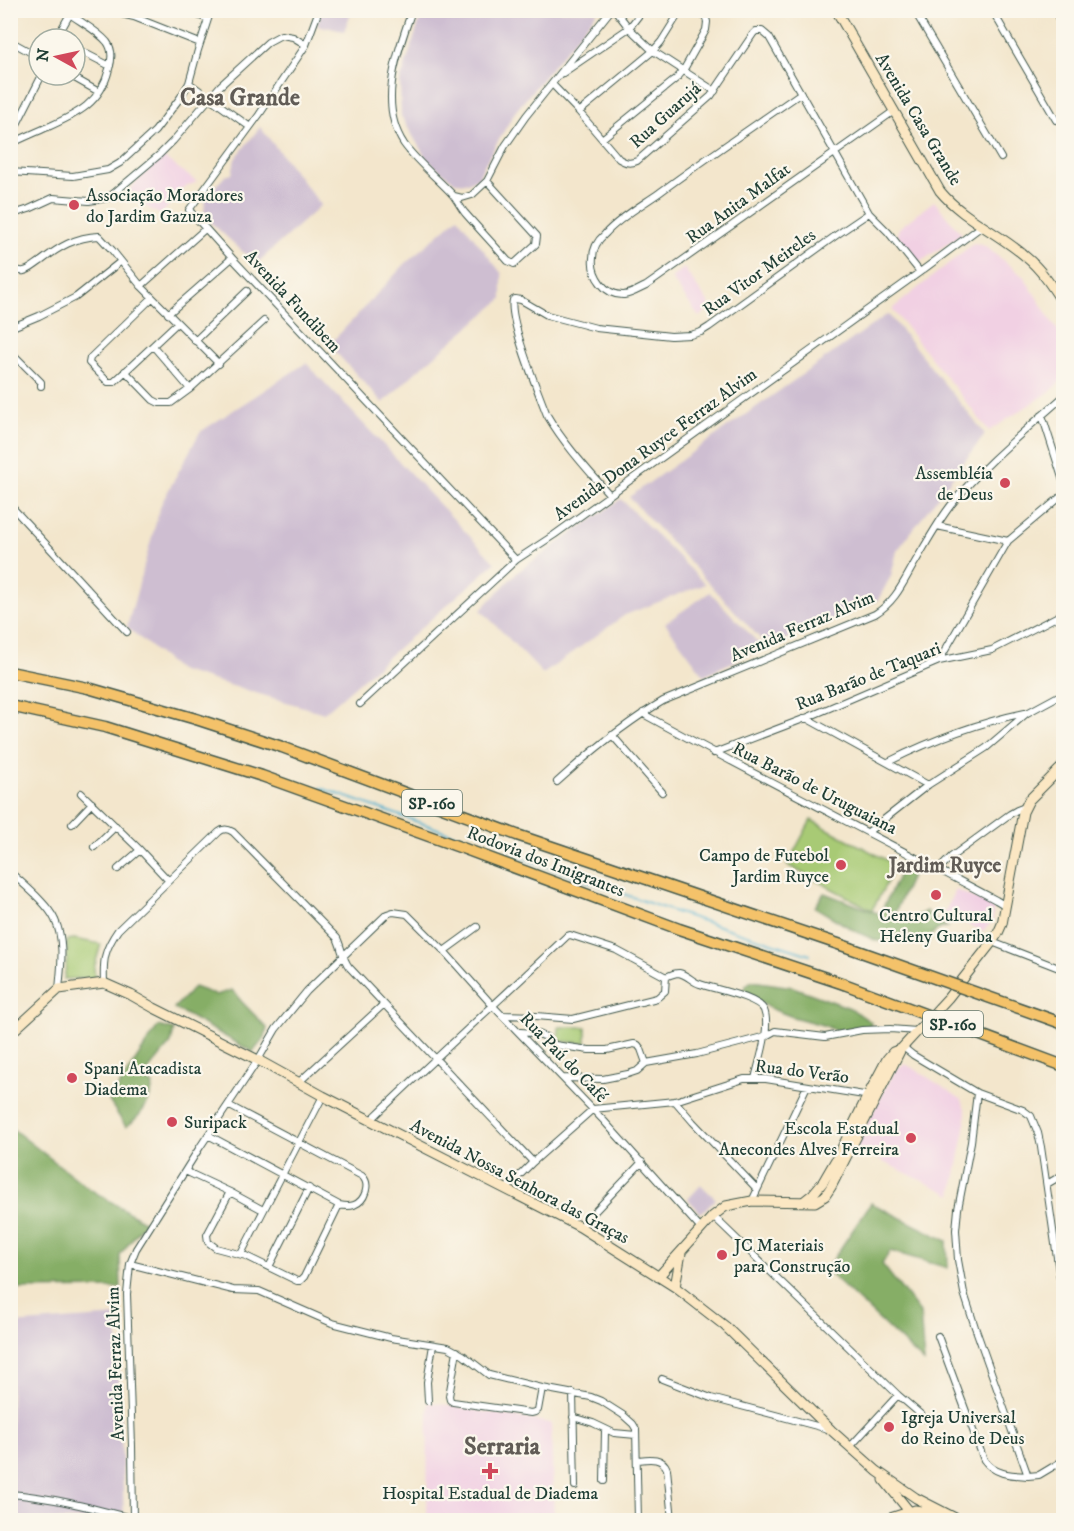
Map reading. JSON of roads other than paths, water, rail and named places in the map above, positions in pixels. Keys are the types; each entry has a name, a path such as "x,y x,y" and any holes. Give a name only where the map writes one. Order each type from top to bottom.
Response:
{"highway":[{"name":"Rodovia dos Imigrantes","path":"10,672 88,688 272,744 517,835 850,948 1064,1024"},
{"name":"Rodovia dos Imigrantes","path":"10,706 105,727 262,776 679,929 844,984 1062,1065"}],"main road":[{"name":"Avenida Casa Grande","path":"836,10 940,191 952,203 1033,263 1064,305"},
{"path":"658,1277 712,1216 726,1206 752,1201 815,1202 825,1196 831,1187 841,1157 872,1097 902,1048 948,998 998,933 1006,906 1025,807 1033,795 1064,765"},
{"path":"12,1030 59,989 104,983"},
{"name":"Avenida Nossa Senhora das Graças","path":"104,983 580,1227 675,1287 725,1326 831,1430 877,1471 916,1498 956,1518"},
{"path":"675,1287 682,1251"},
{"name":"Avenida Nossa Senhora das Graças","path":"877,1471 912,1516 929,1521"},
{"path":"884,1521 912,1516 915,1510 926,1510 956,1518"}],"street":[{"path":"105,10 134,17 200,43"},
{"path":"185,10 208,20"},
{"path":"10,172 73,176 108,170 120,163 154,131 189,83 211,10"},
{"name":"Avenida Fundibem","path":"319,10 306,45 189,210 516,560"},
{"path":"412,10 391,80 391,100 398,134 405,146 453,196 508,261 512,264 517,263 536,244 537,236 486,181"},
{"path":"453,196 462,198 472,195 486,181 525,116 613,10 653,51 715,90"},
{"path":"557,77 629,28 643,10"},
{"path":"579,112 653,51 681,10"},
{"path":"914,10 1001,158"},
{"path":"992,10 1056,120"},
{"path":"1056,10 1064,36"},
{"path":"603,138 671,84 683,71 707,27 706,18 699,11"},
{"path":"10,144 70,117 91,103 105,82 111,54 106,42 70,14 63,27"},
{"name":"Rua Guarujá","path":"552,84 603,138 619,159 629,164 638,161 711,96 756,31 762,30 770,37 801,93"},
{"path":"10,215 53,198 89,201 108,198 174,141 220,86 274,38 281,35 306,45"},
{"path":"10,41 27,50"},
{"path":"87,54 110,66"},
{"path":"189,83 250,127"},
{"path":"87,85 99,92"},
{"path":"10,138 36,87"},
{"path":"801,93 836,151 869,213 888,232 920,272"},
{"name":"Rua Anita Malfat","path":"801,93 609,229 596,245 592,256 597,278 603,286 614,293 624,295 645,286 894,111"},
{"name":"Rua Vitor Meireles","path":"609,494 554,426 541,400 517,331 513,300 521,300 548,315 596,328 662,336 701,332 869,213"},
{"name":"Avenida Dona Ruyce Ferraz Alvim","path":"360,704 516,560 554,535 982,226"},
{"path":"141,286 205,229"},
{"path":"10,266 20,271 27,270 63,246 76,240 99,236 152,298 219,364"},
{"path":"168,314 232,258"},
{"path":"10,328 76,297 120,262"},
{"path":"195,341 247,291"},
{"path":"152,298 89,360 89,363 110,383 114,382 177,323"},
{"path":"125,371 153,400 159,403 171,403 219,364 264,321"},
{"path":"153,346 190,389"},
{"path":"10,351 41,382 41,386"},
{"name":"Avenida Ferraz Alvim","path":"557,782 612,735 663,701 880,611 893,600 937,526 976,476 1064,396"},
{"path":"1042,415 1064,484"},
{"path":"939,661 1008,541 1064,494"},
{"path":"10,505 127,632"},
{"path":"937,526 1008,541"},
{"name":"Rua Barão de Taquari","path":"714,753 806,718 939,661 992,650 1064,613"},
{"path":"868,832 928,785 986,748 1027,713 1064,693"},
{"name":"Rua Barão de Uruguaiana","path":"643,713 714,753 1006,906"},
{"path":"888,762 933,741 1001,718 1027,713"},
{"path":"806,718 928,785"},
{"path":"612,735 662,792"},
{"path":"81,793 168,880"},
{"path":"72,824 92,803"},
{"path":"939,869 951,857 1010,814 1025,807"},
{"path":"94,847 116,826"},
{"path":"104,983 104,955 109,942 118,930 219,832 229,830 337,938 344,961 349,967 533,1162"},
{"path":"118,869 140,850"},
{"path":"10,872 48,909 55,919 60,933 61,946 59,989"},
{"name":"Avenida Ferraz Alvim","path":"135,1520 127,1294 130,1264 136,1249 276,1029 296,1002 387,914 400,912"},
{"name":"Rua Paú do Café","path":"400,912 407,914 444,951 493,1006 642,1162 701,1229"},
{"path":"444,951 477,927"},
{"path":"371,1120 567,936 574,935 616,950 666,977 680,974 699,984 754,1001 764,1010 766,1036 754,1079"},
{"path":"992,942 1064,970"},
{"path":"503,1015 582,1018 657,998 664,991 666,977"},
{"path":"298,1083 384,1004"},
{"name":"Rua do Verão","path":"563,1078 603,1078 634,1073 646,1063 697,1054 766,1036 775,1031 825,1037 862,1030 916,1031"},
{"path":"519,1032 536,1033 546,1037 555,1045 589,1050 607,1050 634,1044 641,1049 646,1063"},
{"path":"902,1048 977,1093 1023,1110 1031,1116 1038,1133 1047,1184 1064,1306"},
{"name":"Rua do Verão","path":"592,1109 675,1101 744,1079 807,1086 872,1097"},
{"path":"752,1201 807,1086"},
{"path":"977,1093 971,1142 958,1209 956,1230 958,1260 962,1285 975,1328 1029,1476"},
{"path":"241,1254 323,1096"},
{"path":"675,1101 757,1189"},
{"path":"208,1135 339,1205 357,1204 366,1192 366,1179 362,1176 228,1105"},
{"path":"506,1189 592,1109"},
{"path":"580,1227 642,1162"},
{"path":"185,1171 263,1210"},
{"path":"1047,1184 1064,1174"},
{"path":"269,1267 309,1188"},
{"path":"230,1192 207,1238 211,1245 241,1254 297,1281 302,1280 339,1205"},
{"path":"712,1216 898,1395 926,1419"},
{"path":"130,1264 233,1290 260,1291 326,1321 392,1338 448,1347 489,1375 591,1397 609,1405 633,1424 636,1436 638,1521"},
{"path":"938,1336 988,1466 999,1473 1029,1476 1039,1475 1064,1460"},
{"path":"428,1401 427,1382 433,1345"},
{"path":"457,1352 449,1396 453,1402 531,1413 538,1410 542,1388"},
{"path":"662,1379 711,1398 831,1430"},
{"path":"573,1393 575,1486"},
{"path":"850,1447 898,1395"},
{"path":"573,1417 593,1423 605,1430 636,1436"},
{"path":"604,1481 605,1430"},
{"path":"637,1460 654,1459 665,1464 672,1521"},
{"path":"10,1494 46,1498 135,1520"}],"waterway":[{"path":"321,788 675,912 810,955"}],"place":[{"name":"Associação Moradores do Jardim Gazuza","path":"74,205"},
{"name":"Assembléia de Deus","path":"1005,483"},
{"name":"Campo de Futebol Jardim Ruyce","path":"841,865"},
{"name":"Centro Cultural Heleny Guariba","path":"936,895"},
{"name":"Spani Atacadista Diadema","path":"72,1078"},
{"name":"Suripack","path":"172,1122"},
{"name":"Escola Estadual Anecondes Alves Ferreira","path":"911,1138"},
{"name":"JC Materiais para Construção","path":"722,1255"},
{"name":"Igreja Universal do Reino de Deus","path":"889,1427"},
{"name":"Hospital Estadual de Diadema","path":"490,1471"}],"district":[{"name":"Casa Grande","path":"240,97"},
{"name":"Jardim Ruyce","path":"945,865"},
{"name":"Serraria","path":"502,1446"}]}
